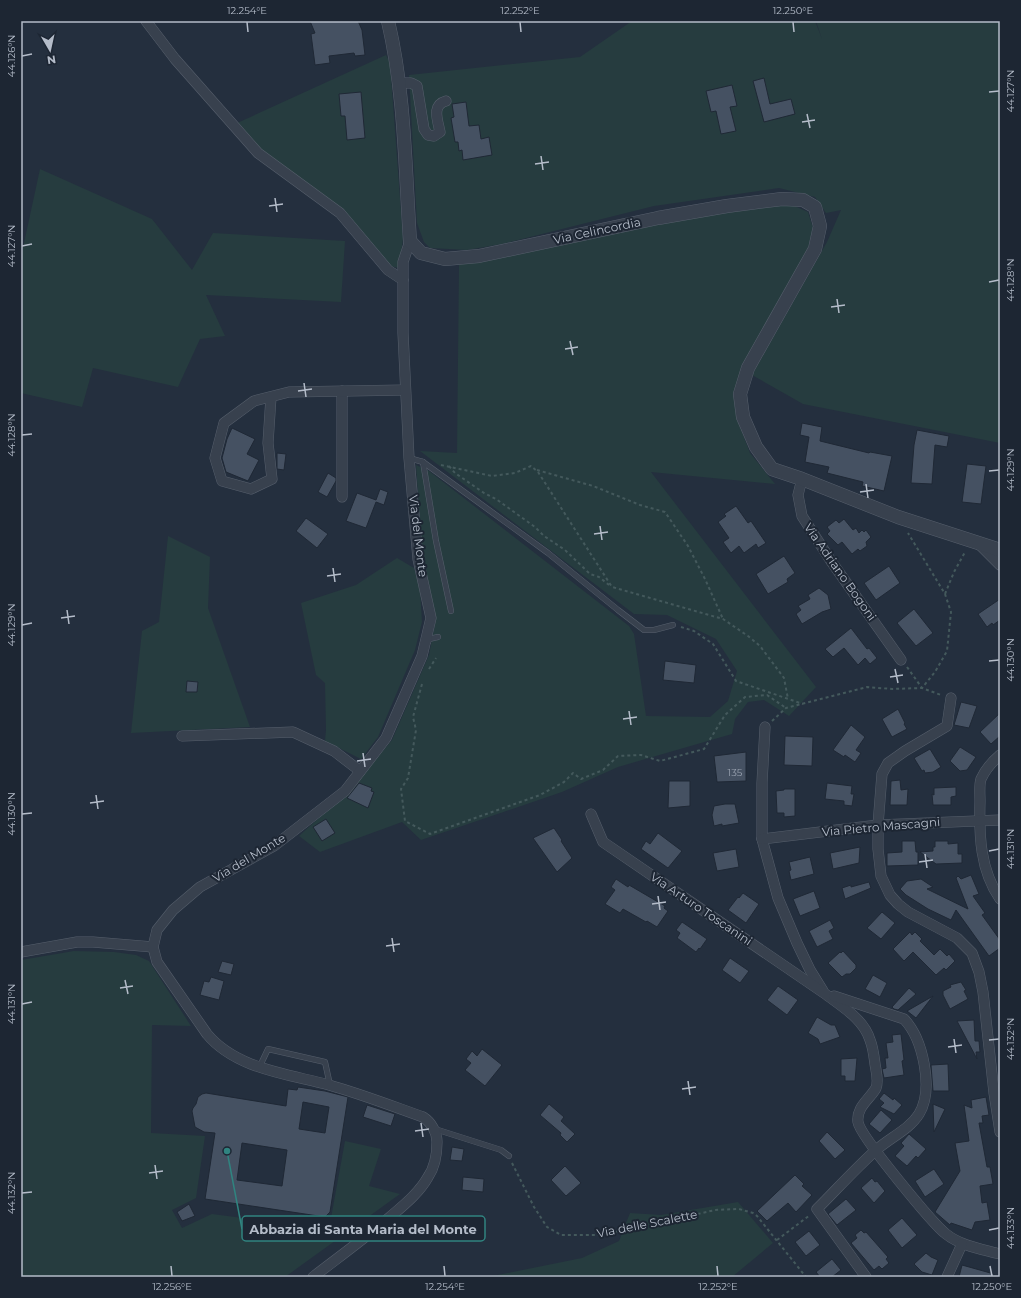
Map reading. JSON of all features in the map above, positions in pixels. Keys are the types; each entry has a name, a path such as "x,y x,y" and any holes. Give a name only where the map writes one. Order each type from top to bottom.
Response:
{"street":[{"path":"146,21 175,59 258,153 340,213 388,270 403,280"},
{"path":"388,21 399,83 410,240"},
{"path":"399,83 411,83 417,86 424,129 428,134 434,136 440,132 436,114 438,107 442,102 446,101"},
{"name":"Via Celincordia","path":"410,240 421,253 445,259 480,256 658,218 727,206 782,199 803,200 815,207 820,226 815,249 748,368 740,394 743,417 756,447 772,469 802,478 898,517 1000,550"},
{"name":"Via del Monte","path":"153,947 157,930 178,906 200,887 274,846 345,791 386,738 422,656 431,618 418,559 409,458 405,390 403,262 410,240"},
{"path":"271,397 268,443 272,479 251,488 222,481 215,458 224,423 254,401 289,392 405,390"},
{"path":"342,391 342,497"},
{"name":"Via Adriano Bogoni","path":"802,478 798,495 802,516 831,561 901,660"},
{"path":"974,541 1000,565"},
{"path":"951,698 947,726 888,763 882,774 878,825 878,849 881,876 890,895 898,904 908,912 957,938 972,953 977,963 983,992 994,1093 1000,1132"},
{"path":"765,727 762,783 762,839 778,898 796,943 824,993 849,1012 861,1024 871,1041 877,1085 862,1106 858,1122 876,1150 932,1220 947,1235 962,1244 1000,1254"},
{"path":"182,736 293,732 334,751 360,771"},
{"path":"1000,755 989,767 981,780 980,820 980,836 984,863 993,888 1000,900"},
{"name":"Via Arturo Toscanini","path":"591,814 603,842 824,993"},
{"name":"Via Pietro Mascagni","path":"762,839 878,825 1000,820"},
{"path":"21,952 77,942 153,947 157,962 215,1045 259,1068 330,1085 428,1120 434,1129 437,1139 437,1151 428,1177 417,1193 376,1228 313,1277"},
{"path":"824,993 904,1020 908,1024 919,1046 924,1067 926,1085 923,1105 919,1114 909,1124 876,1150 817,1209 864,1276"},
{"path":"948,1277 962,1244"}],"lane":[{"path":"409,458 423,462 548,552 644,630 654,630 673,625"},
{"path":"423,462 436,541 451,611"},
{"path":"422,656 429,639 438,637"},
{"path":"259,1068 268,1049 325,1062 330,1085"},
{"path":"434,1129 501,1150 508,1156"}],"path":[{"path":"423,462 492,476 515,474 531,466 538,472 612,587"},
{"path":"448,466 455,473 484,493 496,498 535,527 544,536 565,550 590,574 599,577 612,587 723,619 748,636 760,646 784,678 788,699"},
{"path":"535,470 593,486 640,505 665,512 688,546 723,619"},
{"path":"945,594 954,572 974,541"},
{"path":"673,625 694,631 713,644 736,681 804,704"},
{"path":"425,673 436,658"},
{"path":"901,660 922,688 951,698"},
{"path":"423,680 413,717 416,730 408,778 401,789 405,821 430,834 540,794 564,782 573,773 581,779 603,770 618,756 641,755 660,761 704,749 725,715 745,697 768,695 786,708 765,727"},
{"name":"Via delle Scalette","path":"508,1156 534,1208 547,1227 561,1235 599,1236 715,1210 739,1209 753,1213 757,1216 806,1277"},
{"path":"777,1240 809,1216"}],"green space":[{"path":"632,21 815,21 822,39 816,21 1000,21 1000,443 803,404 752,375 827,242 841,210 826,213 815,197 779,188 654,206 502,244 467,250 430,248 424,242 417,223 409,75 580,57"},
{"path":"386,55 390,63 403,239 399,268 389,266 361,233 260,150 235,124"},
{"path":"40,169 152,219 192,270 213,233 345,241 341,302 206,295 225,336 200,339 178,387 93,368 82,407 21,393 21,257"},
{"path":"790,204 808,212 813,228 808,250 741,374 739,424 750,453 775,484 651,472 816,687 789,716 764,700 748,702 735,719 732,734 618,767 562,792 421,840 402,822 320,852 299,836 363,775 392,740 429,655 436,619 422,552 416,465 429,471 629,626 634,634 646,716 710,717 728,701 737,671 716,639 667,615 634,614 420,451 457,453 459,264 656,223 732,210"},
{"path":"168,536 210,557 208,608 250,727 131,733 142,631 159,622"},
{"path":"397,558 414,568 420,588 422,622 415,650 378,737 361,759 325,741 325,683 316,675 301,603 356,585"},
{"path":"74,951 114,952 136,955 149,961 191,1026 152,1025 151,1133 205,1136 196,1198 172,1210 182,1228 212,1214 329,1229 345,1141 381,1149 369,1186 400,1194 285,1277 21,1277 21,960"},
{"path":"738,1202 773,1243 732,1277 488,1277 582,1258 619,1241 630,1213 661,1215"}],"building":[{"path":"310,21 358,21 362,30 365,55 355,56 354,53 329,56 330,63 315,65 311,34 315,33"},
{"path":"764,78 770,104 791,99 795,114 764,122 753,81"},
{"path":"732,85 737,106 730,107 736,131 721,134 716,111 711,112 706,91"},
{"path":"361,92 365,138 347,140 345,116 341,116 339,94"},
{"path":"466,102 469,126 479,125 481,139 489,137 492,155 463,160 462,150 459,151 458,142 455,142 451,118 454,117 452,104"},
{"path":"802,423 822,427 820,441 869,453 892,456 884,491 862,486 863,482 827,473 829,467 805,462 809,437 800,435"},
{"path":"232,428 255,439 247,454 259,460 248,481 226,472 222,458 227,439"},
{"path":"917,430 949,436 947,447 935,445 932,484 911,483 914,445"},
{"path":"277,453 286,454 284,470 277,469"},
{"path":"967,464 986,466 981,504 962,502"},
{"path":"328,473 336,478 336,481 327,497 318,492"},
{"path":"380,489 388,492 384,505 376,502 366,528 346,521 357,493 376,500"},
{"path":"736,506 748,523 751,521 766,543 758,548 756,544 744,553 739,546 731,553 723,542 729,538 718,522 726,516 724,514"},
{"path":"306,518 328,534 317,548 296,531"},
{"path":"844,519 853,530 856,528 859,533 862,530 864,532 866,530 871,537 866,542 867,546 860,551 858,549 852,554 842,542 838,545 827,534 830,531 827,527 836,520 839,523"},
{"path":"784,556 795,573 787,579 788,582 768,594 756,574"},
{"path":"889,566 900,583 876,600 864,583"},
{"path":"819,588 828,595 831,609 822,612 802,624 796,614 801,610 798,606 810,599 808,595"},
{"path":"1000,599 1000,620 987,627 978,614"},
{"path":"914,609 933,633 916,646 897,623"},
{"path":"851,628 867,649 869,648 877,658 870,664 865,658 858,665 844,648 833,657 825,649"},
{"path":"665,661 696,665 694,683 663,680"},
{"path":"187,681 198,682 197,692 186,692"},
{"path":"961,702 977,706 969,728 954,725"},
{"path":"898,709 907,729 892,737 882,719"},
{"path":"1000,713 1000,736 991,744 980,732"},
{"path":"851,725 865,737 856,750 861,753 855,762 845,755 844,757 833,750"},
{"path":"785,736 813,737 812,766 784,765"},
{"path":"960,747 976,757 967,770 960,771 950,761"},
{"path":"930,749 941,767 933,772 925,773 924,770 922,771 914,758"},
{"path":"746,752 746,781 717,782 714,756"},
{"path":"900,780 901,790 908,789 907,805 890,805 891,781"},
{"path":"669,781 690,781 690,806 668,808"},
{"path":"359,783 372,788 371,791 374,792 368,808 347,798"},
{"path":"827,783 852,786 851,794 854,794 852,806 844,805 844,801 825,799"},
{"path":"956,787 956,796 951,797 951,805 933,805 932,794 934,795 934,788"},
{"path":"795,789 795,816 784,817 784,813 777,813 776,791"},
{"path":"735,804 739,823 714,826 712,815 714,806"},
{"path":"326,819 335,833 322,841 313,827"},
{"path":"554,828 572,858 557,872 533,838"},
{"path":"658,833 682,851 668,868 641,849 646,841 650,844"},
{"path":"902,841 915,841 916,852 918,852 918,865 887,866 887,853 902,852"},
{"path":"935,841 948,841 948,844 958,843 958,854 962,854 962,863 936,864 920,852 933,851"},
{"path":"860,847 859,863 833,869 830,853"},
{"path":"736,849 739,867 717,871 713,853"},
{"path":"810,857 814,874 791,880 789,862"},
{"path":"971,875 979,894 973,896 985,913 982,915 1000,940 1000,948 989,956 956,910 951,920 928,909 906,895 900,889 907,881 921,879 933,887 927,889 968,909 956,878 958,876 961,879"},
{"path":"616,879 628,887 629,885 665,906 664,908 668,911 657,927 623,909 620,913 605,904 615,890 611,887"},
{"path":"869,882 871,888 845,899 842,888"},
{"path":"814,891 820,908 800,916 793,899"},
{"path":"743,893 759,904 746,923 728,910"},
{"path":"882,912 895,923 881,939 867,928"},
{"path":"830,920 834,928 829,931 833,939 817,947 809,931"},
{"path":"682,922 707,939 696,952 677,938 680,933 676,930"},
{"path":"910,932 912,935 915,932 922,939 920,941 934,955 940,949 947,956 949,954 955,961 946,970 944,968 936,975 913,952 904,961 893,949"},
{"path":"843,951 856,965 856,968 850,974 846,974 842,977 828,963"},
{"path":"730,958 749,971 740,983 722,970"},
{"path":"222,961 234,964 231,975 218,972"},
{"path":"873,975 887,983 880,997 865,989"},
{"path":"211,977 224,981 219,1000 200,995 204,981 209,982"},
{"path":"961,982 966,990 964,991 968,999 950,1009 943,995 943,991 951,987 950,985"},
{"path":"778,986 798,1000 787,1015 767,1000"},
{"path":"909,988 916,994 898,1010 894,1009 892,1007"},
{"path":"933,996 916,1018 907,1011"},
{"path":"817,1017 831,1025 835,1025 840,1037 820,1044 818,1039 808,1033"},
{"path":"974,1020 975,1041 979,1041 980,1052 976,1052 977,1059 957,1021"},
{"path":"901,1034 904,1075 884,1078 882,1069 886,1068 885,1058 888,1058 886,1043 893,1042 892,1035"},
{"path":"482,1049 502,1065 485,1086 465,1070 471,1063 466,1059 472,1051 477,1056"},
{"path":"857,1058 855,1081 845,1081 845,1076 841,1076 841,1059"},
{"path":"948,1064 949,1091 933,1091 931,1065"},
{"path":"298,1087 325,1091 348,1097 330,1212 325,1217 205,1199 215,1133 204,1132 195,1127 192,1111 198,1097 206,1093 286,1106 288,1089 297,1090","holes":["303,1102 329,1107 325,1133 299,1129","242,1143 287,1150 282,1186 237,1180"]},
{"path":"884,1093 893,1100 894,1098 902,1105 894,1114 880,1107 884,1103 879,1099"},
{"path":"986,1097 989,1115 982,1116 983,1123 979,1123 987,1167 990,1167 993,1184 980,1186 982,1203 987,1202 990,1220 975,1222 972,1230 951,1223 950,1225 935,1212 960,1171 955,1143 969,1141 964,1105 972,1108 971,1100"},
{"path":"549,1104 564,1117 561,1121 575,1134 567,1142 560,1135 561,1133 540,1115"},
{"path":"933,1104 945,1109 934,1132"},
{"path":"367,1105 395,1114 391,1126 363,1117"},
{"path":"881,1110 892,1120 880,1133 869,1124"},
{"path":"827,1132 845,1150 835,1159 819,1141"},
{"path":"909,1134 926,1149 918,1158 916,1156 907,1166 895,1156 904,1146 901,1143"},
{"path":"452,1147 464,1149 462,1161 450,1160"},
{"path":"565,1166 581,1183 566,1196 551,1180"},
{"path":"934,1169 944,1184 925,1197 915,1181"},
{"path":"795,1175 804,1184 802,1186 812,1195 796,1212 788,1203 767,1221 757,1211"},
{"path":"463,1177 484,1179 483,1192 462,1190"},
{"path":"872,1178 875,1182 877,1181 885,1191 874,1203 861,1188"},
{"path":"846,1199 856,1210 837,1225 828,1214"},
{"path":"189,1204 195,1216 182,1221 177,1212"},
{"path":"902,1218 917,1235 902,1248 888,1230"},
{"path":"861,1230 864,1233 866,1232 888,1257 886,1259 889,1263 882,1269 879,1266 874,1270 851,1243 857,1238 855,1235"},
{"path":"809,1231 820,1245 806,1256 795,1242"},
{"path":"926,1253 938,1260 932,1275 922,1272 914,1264"},
{"path":"832,1259 841,1270 832,1277 820,1277 816,1272"},
{"path":"962,1265 994,1274 993,1277 959,1277"}],"place":[{"name":"Abbazia di Santa Maria del Monte","path":"227,1151"}]}
